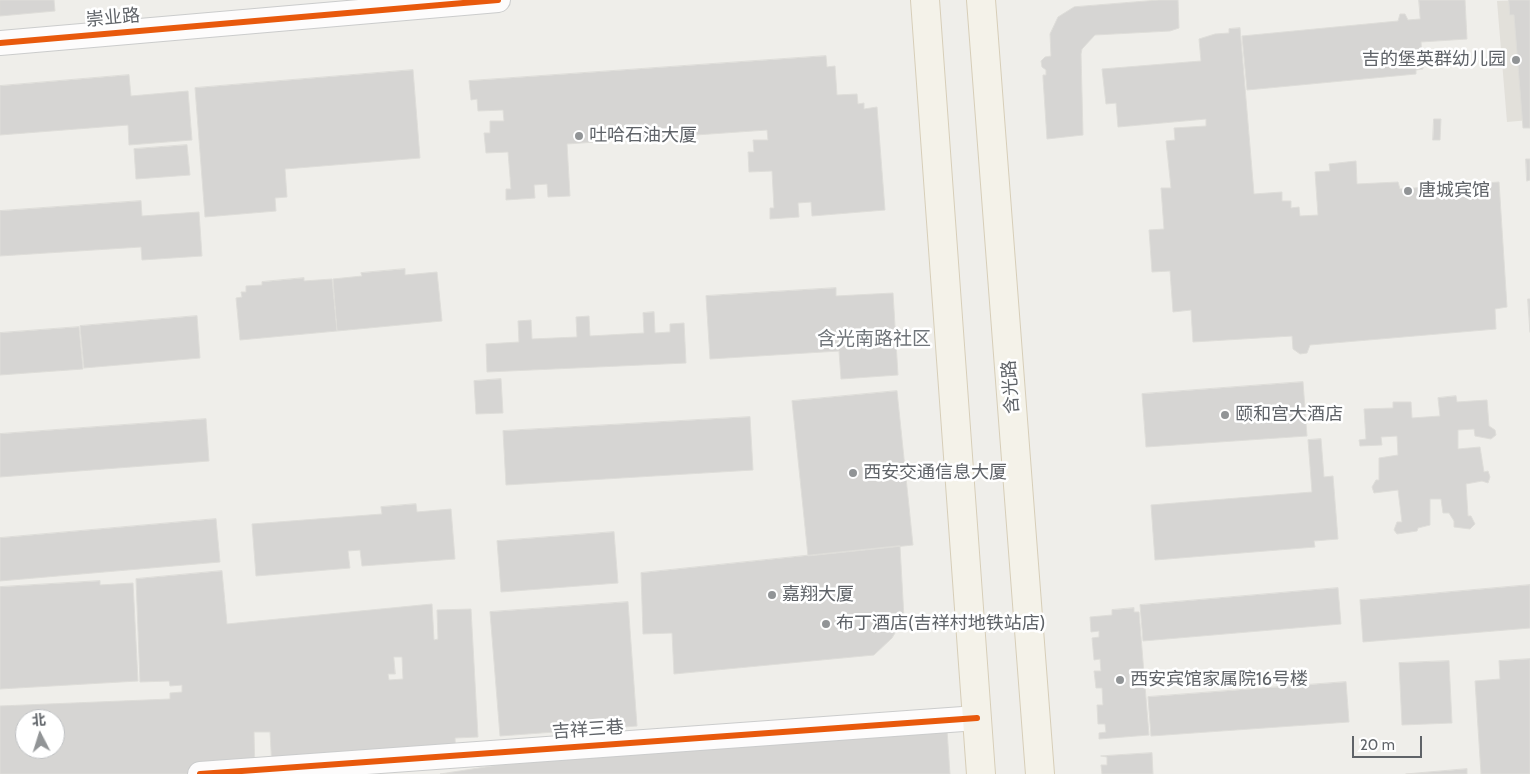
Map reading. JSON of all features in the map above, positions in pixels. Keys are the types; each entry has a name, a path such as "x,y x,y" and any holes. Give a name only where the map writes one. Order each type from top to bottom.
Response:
{"main road":[{"path":"925,0 981,774"},
{"name":"含光路","path":"981,0 1040,774"}],"street":[{"name":"崇业路","path":"0,43 498,0"},
{"name":"吉祥三巷","path":"200,774 376,767 977,718"}],"shaded area":[{"name":"吉的堡英群幼儿园","path":"1530,0 1530,120 1507,122 1497,1"}],"building":[{"path":"0,0 54,0 55,11 0,16"},
{"path":"1178,0 1179,28 1170,31 1095,35 1082,49 1081,54 1083,135 1047,139 1043,78 1043,75 1046,75 1046,70 1042,67 1041,61 1045,57 1051,56 1050,34 1058,17 1074,7"},
{"path":"1419,0 1465,0 1467,39 1421,42 1423,69 1416,70 1416,74 1247,90 1242,36 1398,21 1400,14 1405,14 1408,20 1420,19"},
{"path":"1509,0 1530,0 1530,128 1523,128 1514,15 1510,15"},
{"name":"唐城宾馆","path":"1240,28 1254,194 1282,192 1282,201 1291,201 1291,208 1299,207 1300,216 1318,215 1315,172 1330,171 1329,164 1356,161 1357,184 1398,182 1400,189 1499,182 1507,307 1495,309 1496,329 1310,345 1307,353 1300,354 1293,349 1292,336 1193,342 1191,310 1173,312 1170,271 1152,272 1149,230 1164,229 1161,188 1171,188 1166,141 1175,140 1174,128 1206,126 1206,119 1118,127 1116,103 1106,104 1102,69 1201,61 1199,39 1215,34 1229,33 1229,29"},
{"name":"吐哈石油大厦","path":"826,56 827,67 835,66 837,95 857,94 858,104 864,103 864,109 877,107 885,210 812,216 811,202 798,203 799,217 770,219 770,208 774,208 772,171 749,172 748,152 754,152 753,140 768,140 767,130 567,144 570,196 548,197 547,184 534,185 535,198 506,200 506,189 511,189 508,152 486,153 484,133 490,133 490,121 504,121 503,110 478,111 477,99 471,100 469,81"},
{"path":"413,70 420,158 285,169 287,197 275,198 276,211 205,217 195,88"},
{"path":"129,75 131,96 188,91 192,140 129,145 128,125 0,135 0,86"},
{"path":"1434,119 1441,119 1440,140 1433,140"},
{"path":"187,145 190,175 136,179 134,149"},
{"path":"1526,159 1530,159 1530,180 1527,181"},
{"path":"141,201 142,216 199,212 202,256 142,260 141,247 0,256 0,211"},
{"path":"405,269 405,275 437,272 442,321 337,331 333,279 362,276 361,273"},
{"path":"304,278 304,281 332,279 337,331 240,340 236,298 242,297 241,292 246,292 246,286 262,285 262,282"},
{"path":"836,288 836,296 893,293 898,375 841,379 839,351 710,359 706,296"},
{"path":"1528,299 1530,299 1530,332"},
{"path":"654,312 655,333 670,332 670,324 684,323 686,363 487,372 486,344 519,342 518,321 531,320 532,339 577,337 576,317 589,316 590,336 644,333 643,313"},
{"path":"197,316 200,358 84,368 80,326"},
{"path":"79,327 83,369 0,375 0,333"},
{"path":"501,379 503,413 476,414 474,381"},
{"name":"颐和宫大酒店","path":"1303,382 1307,436 1146,447 1142,394"},
{"name":"西安交通信息大厦","path":"897,391 913,545 808,556 792,401"},
{"path":"1456,396 1457,402 1487,400 1489,426 1495,430 1496,435 1491,439 1475,436 1474,429 1458,430 1458,449 1480,447 1484,472 1488,471 1490,477 1488,483 1482,481 1466,484 1468,516 1471,516 1475,524 1470,529 1454,527 1454,521 1449,513 1443,513 1441,499 1430,499 1430,525 1418,528 1417,531 1397,534 1394,530 1397,522 1402,522 1398,490 1374,493 1372,487 1376,480 1379,480 1379,458 1398,455 1397,436 1381,437 1382,445 1360,446 1359,440 1366,439 1364,409 1393,408 1393,402 1411,402 1412,418 1440,416 1438,398"},
{"path":"750,417 753,470 506,485 503,431"},
{"path":"206,419 209,461 0,477 0,434"},
{"path":"1321,439 1324,477 1333,476 1338,539 1314,541 1315,547 1155,560 1151,505 1312,492 1308,440"},
{"path":"416,504 417,512 451,509 455,559 362,566 360,550 348,551 350,568 256,576 252,524 382,514 381,507"},
{"path":"216,519 220,562 0,581 0,538"},
{"path":"614,532 618,583 501,592 497,541"},
{"name":"嘉翔大厦","path":"900,546 904,618 892,638 874,655 674,674 672,633 643,634 641,573"},
{"path":"222,571 227,624 432,604 434,640 438,639 437,610 471,609 478,737 455,738 456,754 272,768 270,732 254,732 255,774 0,774 0,706 170,699 170,693 182,692 182,685 170,686 169,681 140,682 136,579","holes":["394,657 402,657 403,679 389,680 388,674 395,674"]},
{"path":"100,581 100,585 133,583 138,681 0,689 0,587"},
{"path":"1530,585 1530,628 1363,642 1360,600"},
{"path":"1338,588 1341,624 1143,641 1140,605"},
{"path":"628,602 637,726 500,736 490,612"},
{"name":"西安宾馆家属院16号楼","path":"1134,608 1134,612 1139,612 1149,735 1099,739 1099,733 1106,732 1105,724 1098,724 1097,705 1103,705 1102,688 1096,688 1094,671 1101,671 1100,659 1094,660 1092,638 1099,637 1099,631 1091,632 1090,617 1112,615 1112,610"},
{"path":"1530,659 1530,774 1481,774 1475,681 1500,679 1499,661"},
{"path":"1449,661 1452,723 1402,725 1399,663"},
{"path":"1346,682 1349,722 1151,736 1148,697"},
{"path":"947,730 950,774 440,774 498,765"},
{"path":"1152,753 1153,774 1102,774 1101,765 1107,765 1107,757 1101,756"},
{"path":"1467,769 1467,774 1406,774"}],"cycle path":[{"path":"0,43 498,0"},
{"path":"200,774 977,718"}],"place":[{"name":"吉的堡英群幼儿园","path":"1516,60"},
{"name":"吐哈石油大厦","path":"579,136"},
{"name":"唐城宾馆","path":"1408,191"},
{"name":"颐和宫大酒店","path":"1225,415"},
{"name":"西安交通信息大厦","path":"853,473"},
{"name":"嘉翔大厦","path":"772,595"},
{"name":"布丁酒店(吉祥村地铁站店)","path":"826,624"},
{"name":"西安宾馆家属院16号楼","path":"1120,680"}],"district":[{"name":"含光南路社区","path":"874,339"}]}
